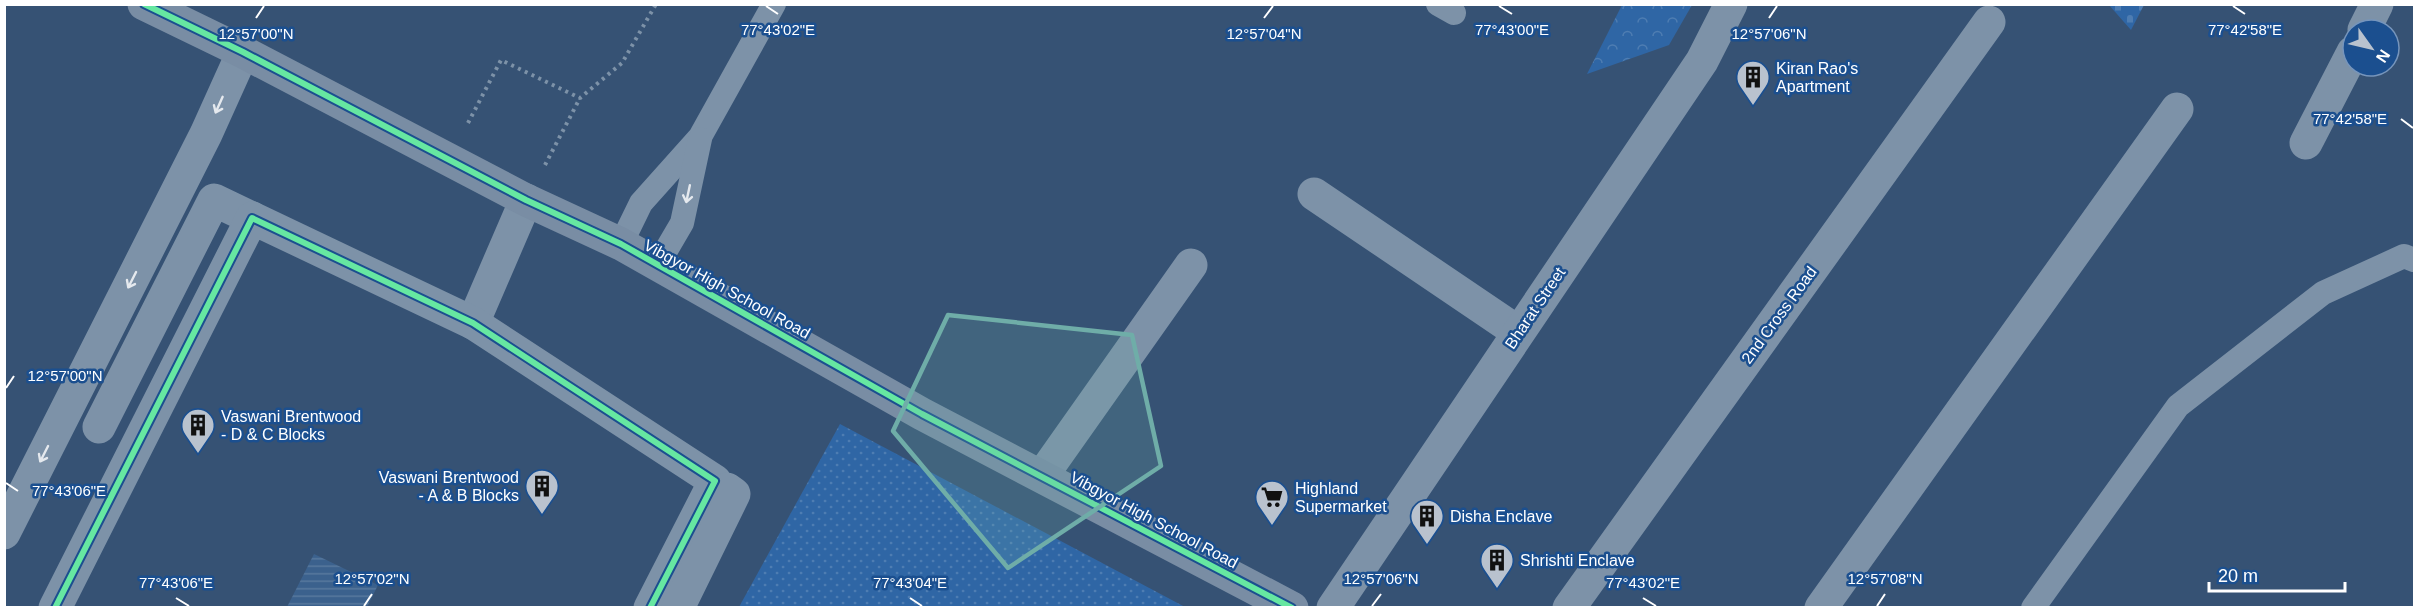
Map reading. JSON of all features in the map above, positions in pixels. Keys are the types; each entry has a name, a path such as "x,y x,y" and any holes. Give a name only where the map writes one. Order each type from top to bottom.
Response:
{"street":[{"name":"Vibgyor High School Road","path":"144,4 243,52 526,200 621,244 922,414 1292,608"},
{"name":"Bharat Street","path":"1333,608 1702,61 1731,4"},
{"path":"2370,18 2377,4"},
{"name":"2nd Cross Road","path":"1569,608 1989,22"},
{"path":"4,533 206,134 243,52"},
{"path":"2306,143 2341,74"},
{"path":"1821,608 2177,109"},
{"path":"1314,194 1518,332"},
{"path":"99,427 214,200 473,322 734,494 678,608"},
{"path":"473,322 526,200"},
{"path":"55,608 252,219"},
{"path":"1042,476 1191,265"},
{"path":"650,608 715,481"}],"lane":[{"path":"621,244 641,203 700,137 774,4"},
{"path":"658,264 682,223 700,137"},
{"path":"2033,608 2178,406 2323,293 2404,256 2415,260"}],"path":[{"path":"526,200 580,98 622,63 656,4"},
{"path":"451,161 474,109 501,60 580,98"}],"highlighted area":[{"path":"948,315 1132,335 1161,466 1008,568 893,431"}],"green space":[{"path":"1622,5 1692,5 1669,45 1587,74"},
{"path":"2109,5 2144,5 2131,30"},
{"path":"840,424 1185,607 739,607"}],"shaded area":[{"path":"314,554 378,585 367,607 287,607"}],"cycle path":[{"path":"144,4 243,52 526,200 621,244 922,414 1292,608"},
{"path":"55,608 252,218 473,323 715,481 650,608"}],"place":[{"name":"Kiran Rao's Apartment","path":"1753,106"},
{"name":"Vaswani Brentwood - D & C Blocks","path":"198,454"},
{"name":"Vaswani Brentwood - A & B Blocks","path":"542,515"},
{"name":"Highland Supermarket","path":"1272,526"},
{"name":"Disha Enclave","path":"1427,545"},
{"name":"Shrishti Enclave","path":"1497,589"}]}
